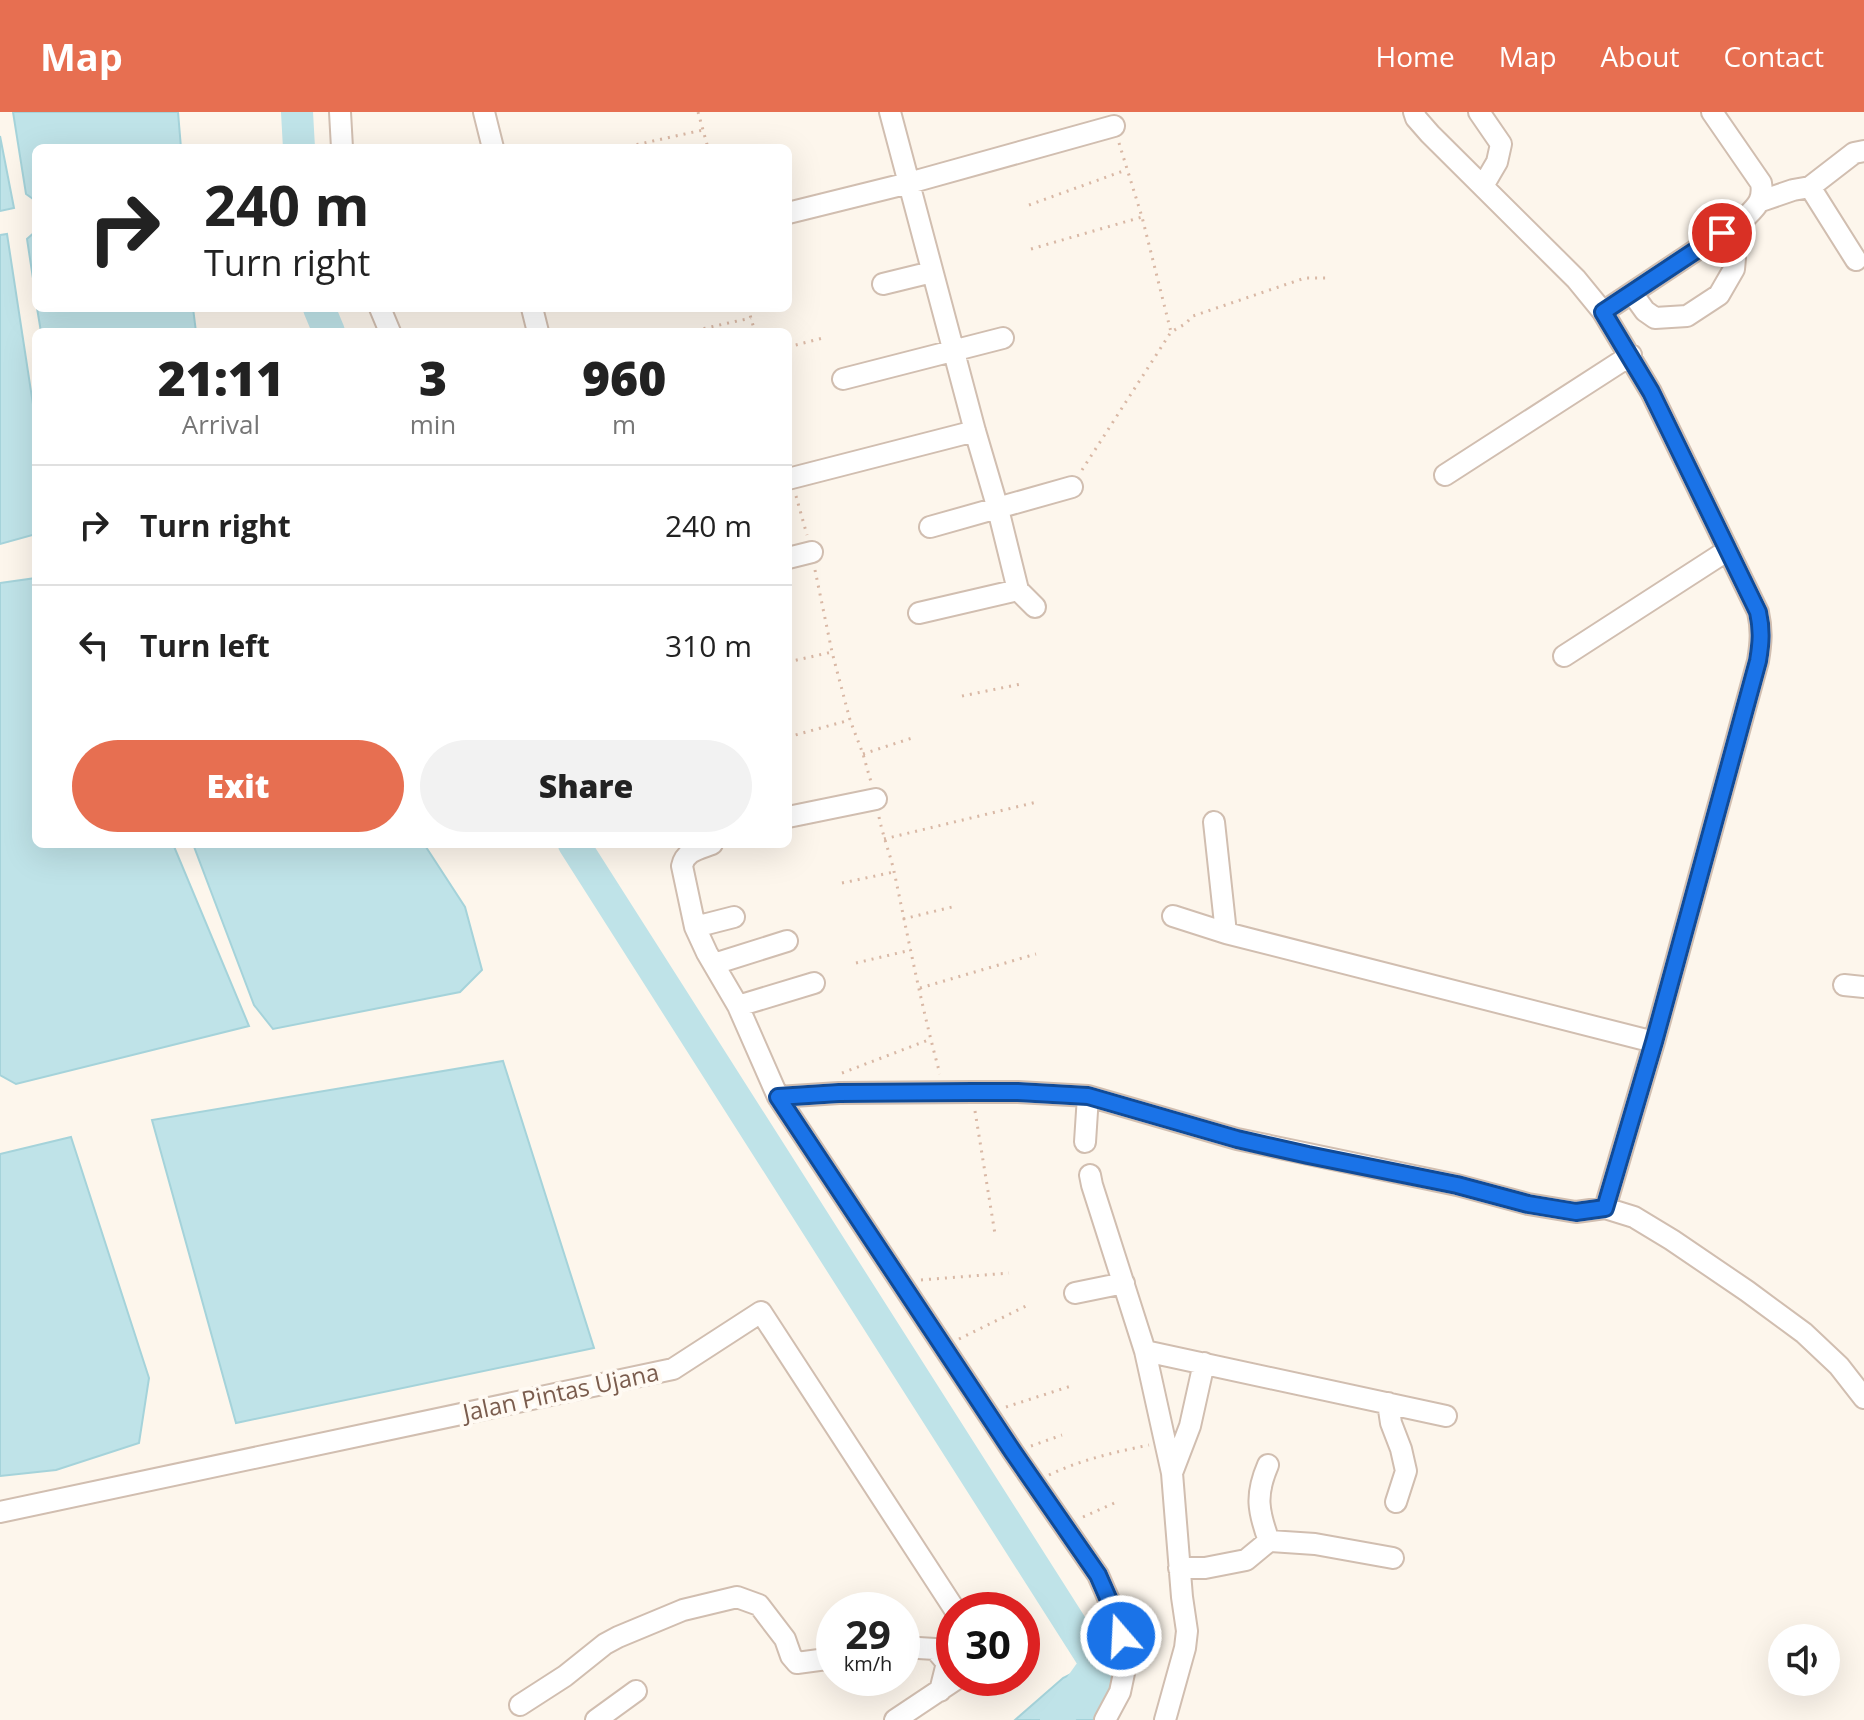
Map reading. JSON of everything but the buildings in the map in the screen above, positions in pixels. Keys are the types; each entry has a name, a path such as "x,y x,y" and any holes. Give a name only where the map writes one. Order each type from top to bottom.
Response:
{"street":[{"path":"340,112 342,144"},
{"path":"484,112 492,144"},
{"path":"890,112 1018,590 1035,607"},
{"path":"1414,112 1430,134 1576,279 1603,312 1651,392 1758,612 1762,641 1654,1042 1605,1208"},
{"path":"1479,112 1501,144 1497,162 1483,186"},
{"path":"1712,112 1761,183 1761,201"},
{"path":"792,212 1114,126"},
{"path":"1603,312 1746,217 1761,201 1810,187 1854,153 1864,151"},
{"path":"1810,187 1856,260"},
{"path":"1632,293 1645,311 1655,318 1687,316 1719,295 1734,269 1735,258 1722,233"},
{"path":"883,284 932,272"},
{"path":"843,379 1003,338"},
{"path":"1445,475 1631,355"},
{"path":"792,478 975,431"},
{"path":"930,527 1072,487"},
{"path":"1564,656 1728,550"},
{"path":"792,557 812,552"},
{"path":"919,613 1018,590"},
{"path":"792,816 876,799"},
{"path":"1214,822 1226,933"},
{"path":"702,848 684,858 682,866 695,927 738,1006 778,1097 1098,1575 1115,1614 1127,1659 1120,1692 1105,1720"},
{"path":"1173,916 1226,933 1654,1042"},
{"path":"695,927 734,917"},
{"path":"714,964 787,941"},
{"path":"738,1006 814,983"},
{"path":"778,1097 839,1093 972,1092 1088,1096 1237,1139 1457,1185 1528,1204 1576,1212 1605,1208 1634,1217 1747,1291 1804,1333 1839,1366 1864,1398"},
{"path":"1085,1142 1088,1096"},
{"path":"1090,1175 1145,1351 1172,1473 1187,1631 1165,1720"},
{"path":"1075,1293 1124,1283"},
{"name":"Jalan Pintas Ujana","path":"0,1512 673,1369 761,1312 943,1592"},
{"path":"1145,1351 1446,1416"},
{"path":"1172,1473 1190,1426 1204,1363"},
{"path":"1388,1403 1406,1471 1396,1502"},
{"path":"1268,1465 1260,1484 1260,1517 1269,1541"},
{"path":"1179,1568 1205,1568 1246,1560 1269,1541 1315,1544 1393,1558"},
{"path":"520,1705 618,1637 683,1610 737,1597 759,1605 785,1639 797,1663 816,1660"},
{"path":"596,1720 636,1691"},
{"path":"895,1720 936,1694"}],"path":[{"path":"698,112 707,144"},
{"path":"1114,126 1142,217 1171,332"},
{"path":"639,144 703,130"},
{"path":"1029,205 1126,170"},
{"path":"1031,249 1142,217"},
{"path":"1072,487 1171,332 1193,316 1305,278 1331,278"},
{"path":"749,312 754,328"},
{"path":"706,328 751,318"},
{"path":"792,346 823,338"},
{"path":"792,661 832,652"},
{"path":"962,696 1021,684"},
{"path":"792,736 850,720"},
{"path":"863,754 912,738"},
{"path":"884,839 1037,802"},
{"path":"842,883 894,872"},
{"path":"903,919 952,907"},
{"path":"856,963 911,950"},
{"path":"920,988 1036,954"},
{"path":"834,1076 931,1039"},
{"path":"972,1092 995,1234"},
{"path":"902,1281 1009,1273"},
{"path":"945,1346 1028,1305"},
{"path":"988,1412 1071,1386"},
{"path":"1013,1452 1062,1435"},
{"path":"1065,1467 1164,1442"},
{"path":"1058,1517 1080,1519 1119,1501"}],"water":[{"path":"13,112 178,112 181,144 32,144 32,198 26,194"},
{"path":"0,136 14,208 0,211"},
{"path":"7,234 32,398 32,535 0,544 0,235"},
{"path":"32,235 32,272 27,239"},
{"path":"38,312 194,312 196,328 40,328"},
{"path":"32,579 32,848 175,848 249,1026 16,1084 0,1075 0,583"},
{"path":"195,848 427,848 465,907 482,970 460,992 273,1029 254,1005"},
{"path":"503,1061 594,1348 236,1423 152,1120"},
{"path":"71,1137 149,1378 139,1443 56,1470 0,1476 0,1154"},
{"path":"1122,1648 1117,1694 1101,1720 1015,1720 1063,1678"}],"waterway":[{"path":"297,112 299,144"},
{"path":"321,312 327,328"},
{"path":"577,848 1096,1664 1056,1720"}],"route":[{"path":"1121,1636 1098,1575 778,1097 902,1092 1018,1092 1088,1096 1237,1139 1457,1185 1528,1204 1576,1212 1605,1208 1654,1042 1758,661 1762,630 1758,612 1651,392 1603,312 1722,233"}]}
